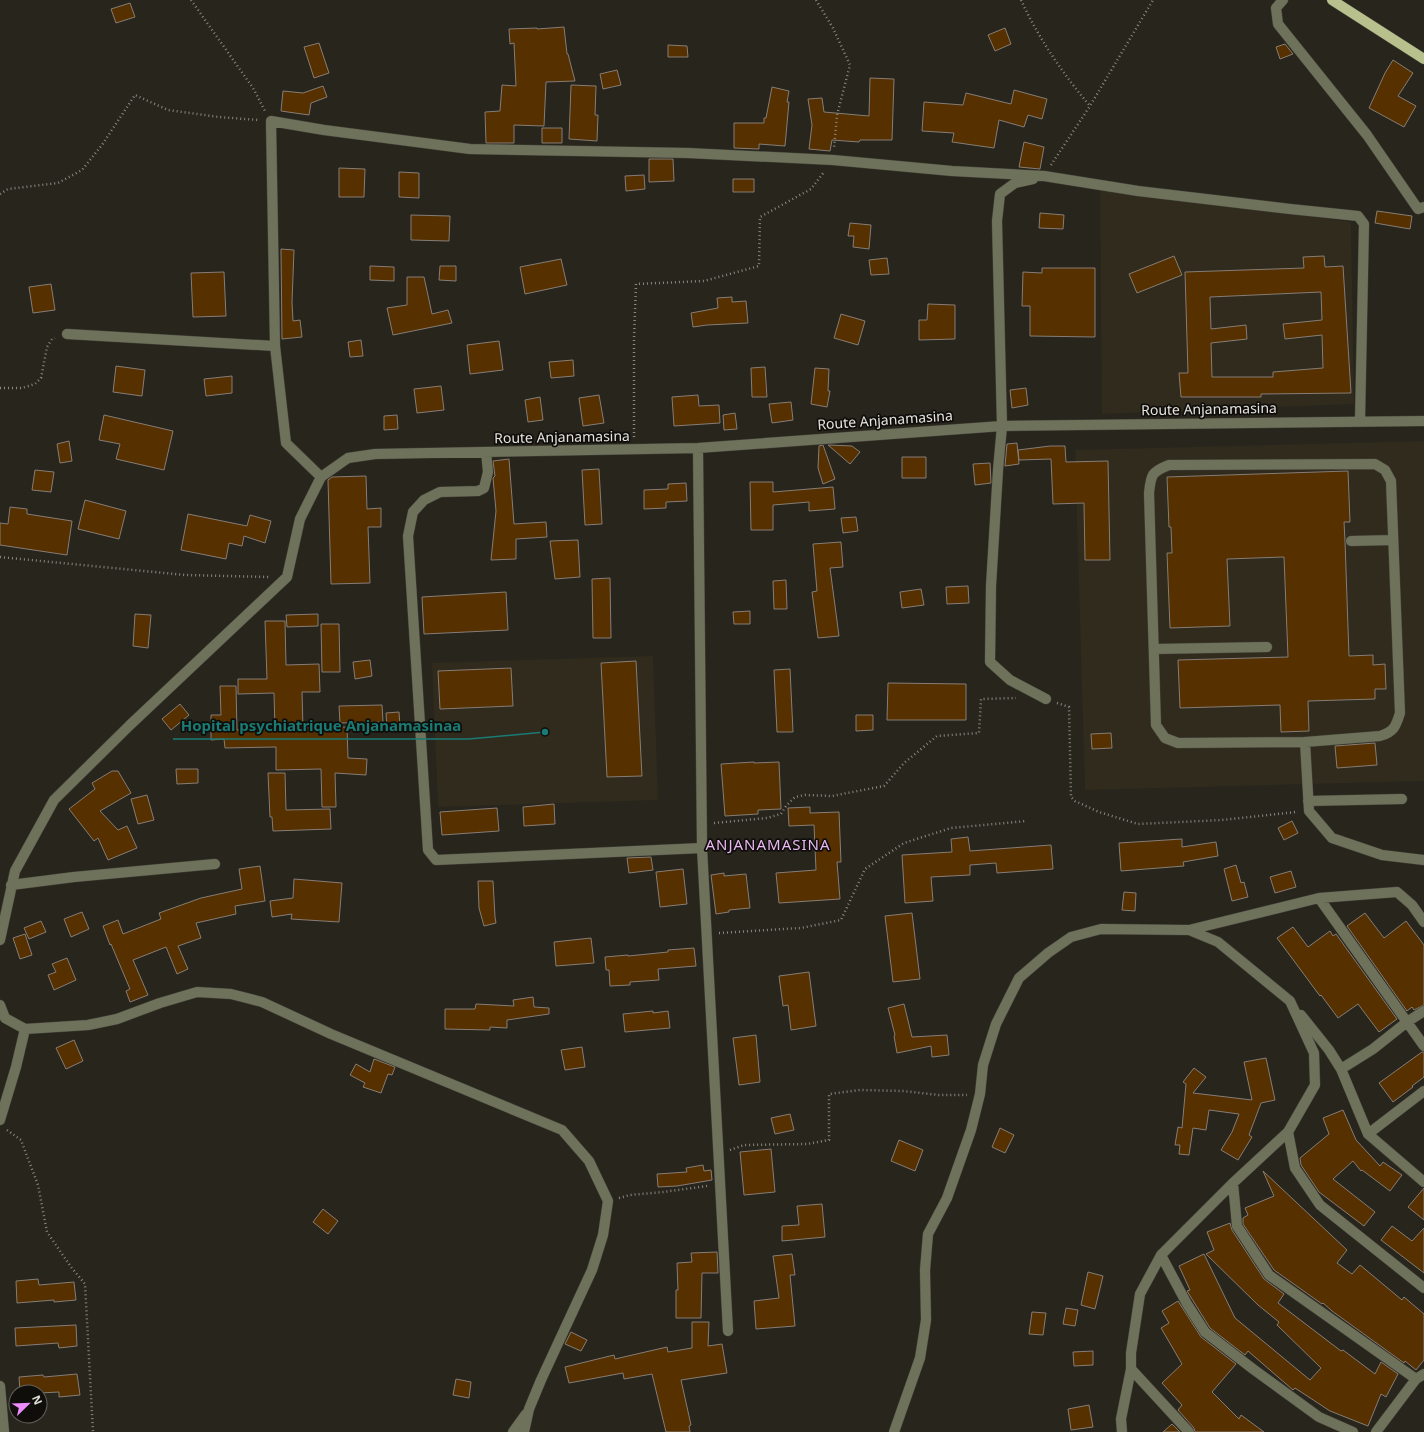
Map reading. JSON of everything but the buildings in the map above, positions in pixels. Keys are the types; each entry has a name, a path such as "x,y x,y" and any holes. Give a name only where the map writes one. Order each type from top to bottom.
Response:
{"main road":[{"path":"1332,0 1424,59"}],"street":[{"path":"1283,0 1276,8 1278,24 1367,135 1418,208 1424,207"},
{"path":"0,940 15,871 54,800 287,577 300,519 321,477 286,442 275,346 271,121 324,130 470,149 688,153 833,160 952,171 1044,176 1138,191 1290,210 1358,216 1364,224 1360,421"},
{"path":"1044,176 1015,183 1000,194 997,221 1002,426 990,586 990,662 1010,680 1046,699"},
{"path":"67,334 275,346"},
{"name":"Route Anjanamasina","path":"321,477 348,458 375,454 698,448 1002,426 1424,421"},
{"path":"698,448 702,848 728,1331"},
{"path":"486,452 488,472 484,488 478,491 440,492 424,500 414,512 408,536 428,850 436,860 702,848"},
{"path":"1375,464 1385,470 1391,481 1400,713 1396,726 1388,734 1380,736 1305,742 1178,743 1165,738 1156,725 1154,649 1149,493 1151,479 1156,470 1169,466 1375,464"},
{"path":"1351,542 1393,540"},
{"path":"1154,649 1267,647"},
{"path":"1305,742 1308,806 1332,838 1382,855 1424,860"},
{"path":"1308,806 1402,799"},
{"path":"11,885 112,873 216,864"},
{"path":"894,1432 922,1350 926,1320 925,1270 928,1234 948,1198 971,1130 980,1094 982,1065 996,1024 1019,978 1048,953 1071,937 1101,929 1189,930 1319,898 1397,892 1412,905 1424,922"},
{"path":"1319,898 1424,1046"},
{"path":"1189,930 1218,942 1290,1000 1341,1069 1368,1134 1424,1182"},
{"path":"0,1005 5,1018 25,1029 88,1025 117,1019 160,1003 197,992 231,994 262,1002 331,1034 562,1130 589,1160 608,1201 603,1235 592,1270 541,1380 529,1409 524,1432"},
{"path":"1122,1432 1120,1419 1131,1369 1131,1353 1140,1294 1161,1255 1232,1183 1288,1132 1314,1085 1314,1053 1290,1000"},
{"path":"1341,1069 1373,1049 1424,1011"},
{"path":"3,1124 25,1029"},
{"path":"1368,1134 1424,1091"},
{"path":"1288,1132 1295,1168 1320,1205 1424,1288"},
{"path":"1232,1183 1237,1226 1269,1275 1420,1377 1376,1432"},
{"path":"1161,1255 1187,1304 1206,1332 1253,1369 1319,1417 1353,1432"},
{"path":"1131,1369 1189,1432"},
{"path":"0,1386 4,1432"},
{"path":"513,1432 529,1409"},
{"path":"529,1409 532,1432"}],"path":[{"path":"191,0 253,88 271,121"},
{"path":"634,450 634,339 636,284 704,281 759,266 760,217 811,190 833,160 837,115 850,65 833,28 816,0"},
{"path":"1021,0 1051,54 1070,82 1090,106"},
{"path":"1044,176 1090,106 1153,0"},
{"path":"0,194 8,189 58,183 82,170 102,145 135,95 168,110 219,117 271,121"},
{"path":"0,388 22,388 34,384 41,378 47,347 52,338 67,334"},
{"path":"0,557 185,575 287,577"},
{"path":"702,824 767,818 781,814 786,806 795,797 805,795 832,796 884,786 904,763 937,736 978,733 982,698 1022,698"},
{"path":"1046,699 1069,707 1071,797 1075,801 1099,812 1138,824 1222,820 1308,806"},
{"path":"706,934 801,928 841,920 865,869 904,843 951,828 1027,820"},
{"path":"718,1154 744,1145 807,1144 829,1140 829,1094 860,1090 903,1091 939,1095 980,1094"},
{"path":"3,1124 21,1140 38,1185 47,1232 71,1267 85,1284 94,1432"},
{"path":"608,1201 630,1195 720,1185"}],"shaded area":[{"path":"1100,189 1351,222 1354,404 1102,414"},
{"path":"1424,441 1424,781 1085,790 1075,450"},
{"path":"653,656 658,800 438,807 432,663"}],"place":[{"name":"Hopital psychiatrique Anjanamasinaa","path":"545,732"}],"district":[{"name":"ANJANAMASINA","path":"768,845"}]}
